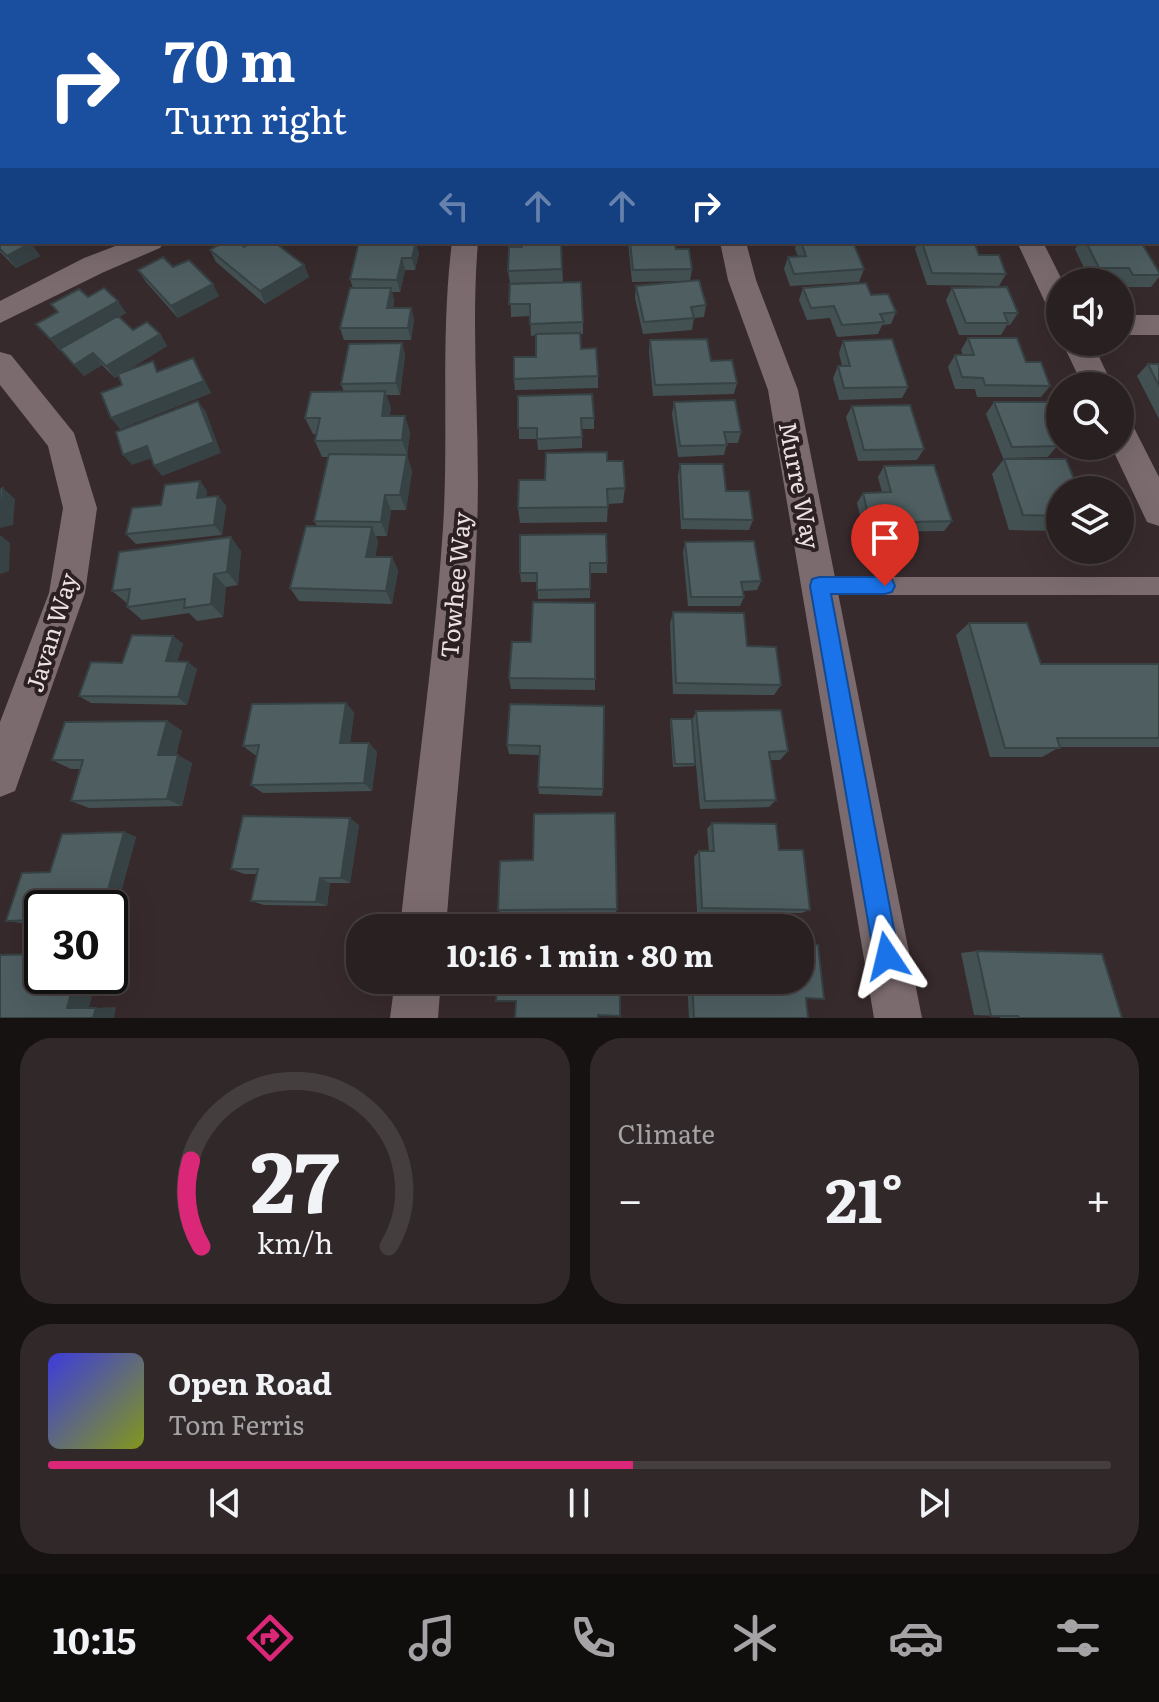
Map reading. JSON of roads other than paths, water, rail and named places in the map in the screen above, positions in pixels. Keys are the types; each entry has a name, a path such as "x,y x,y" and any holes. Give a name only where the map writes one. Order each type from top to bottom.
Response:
{"street":[{"path":"0,313 94,265 146,244"},
{"name":"Towhee Way","path":"424,914 460,531 463,453 461,280 465,244"},
{"name":"Murre Way","path":"733,244 741,283 772,354 783,390 898,1018"},
{"path":"1031,244 1046,276"},
{"path":"1134,325 1159,325"},
{"name":"Javan Way","path":"0,363 63,442 80,508 67,593 0,776"},
{"path":"1134,460 1159,512"},
{"path":"414,1018 417,994"}],"lane":[{"path":"819,586 1159,586"}]}
